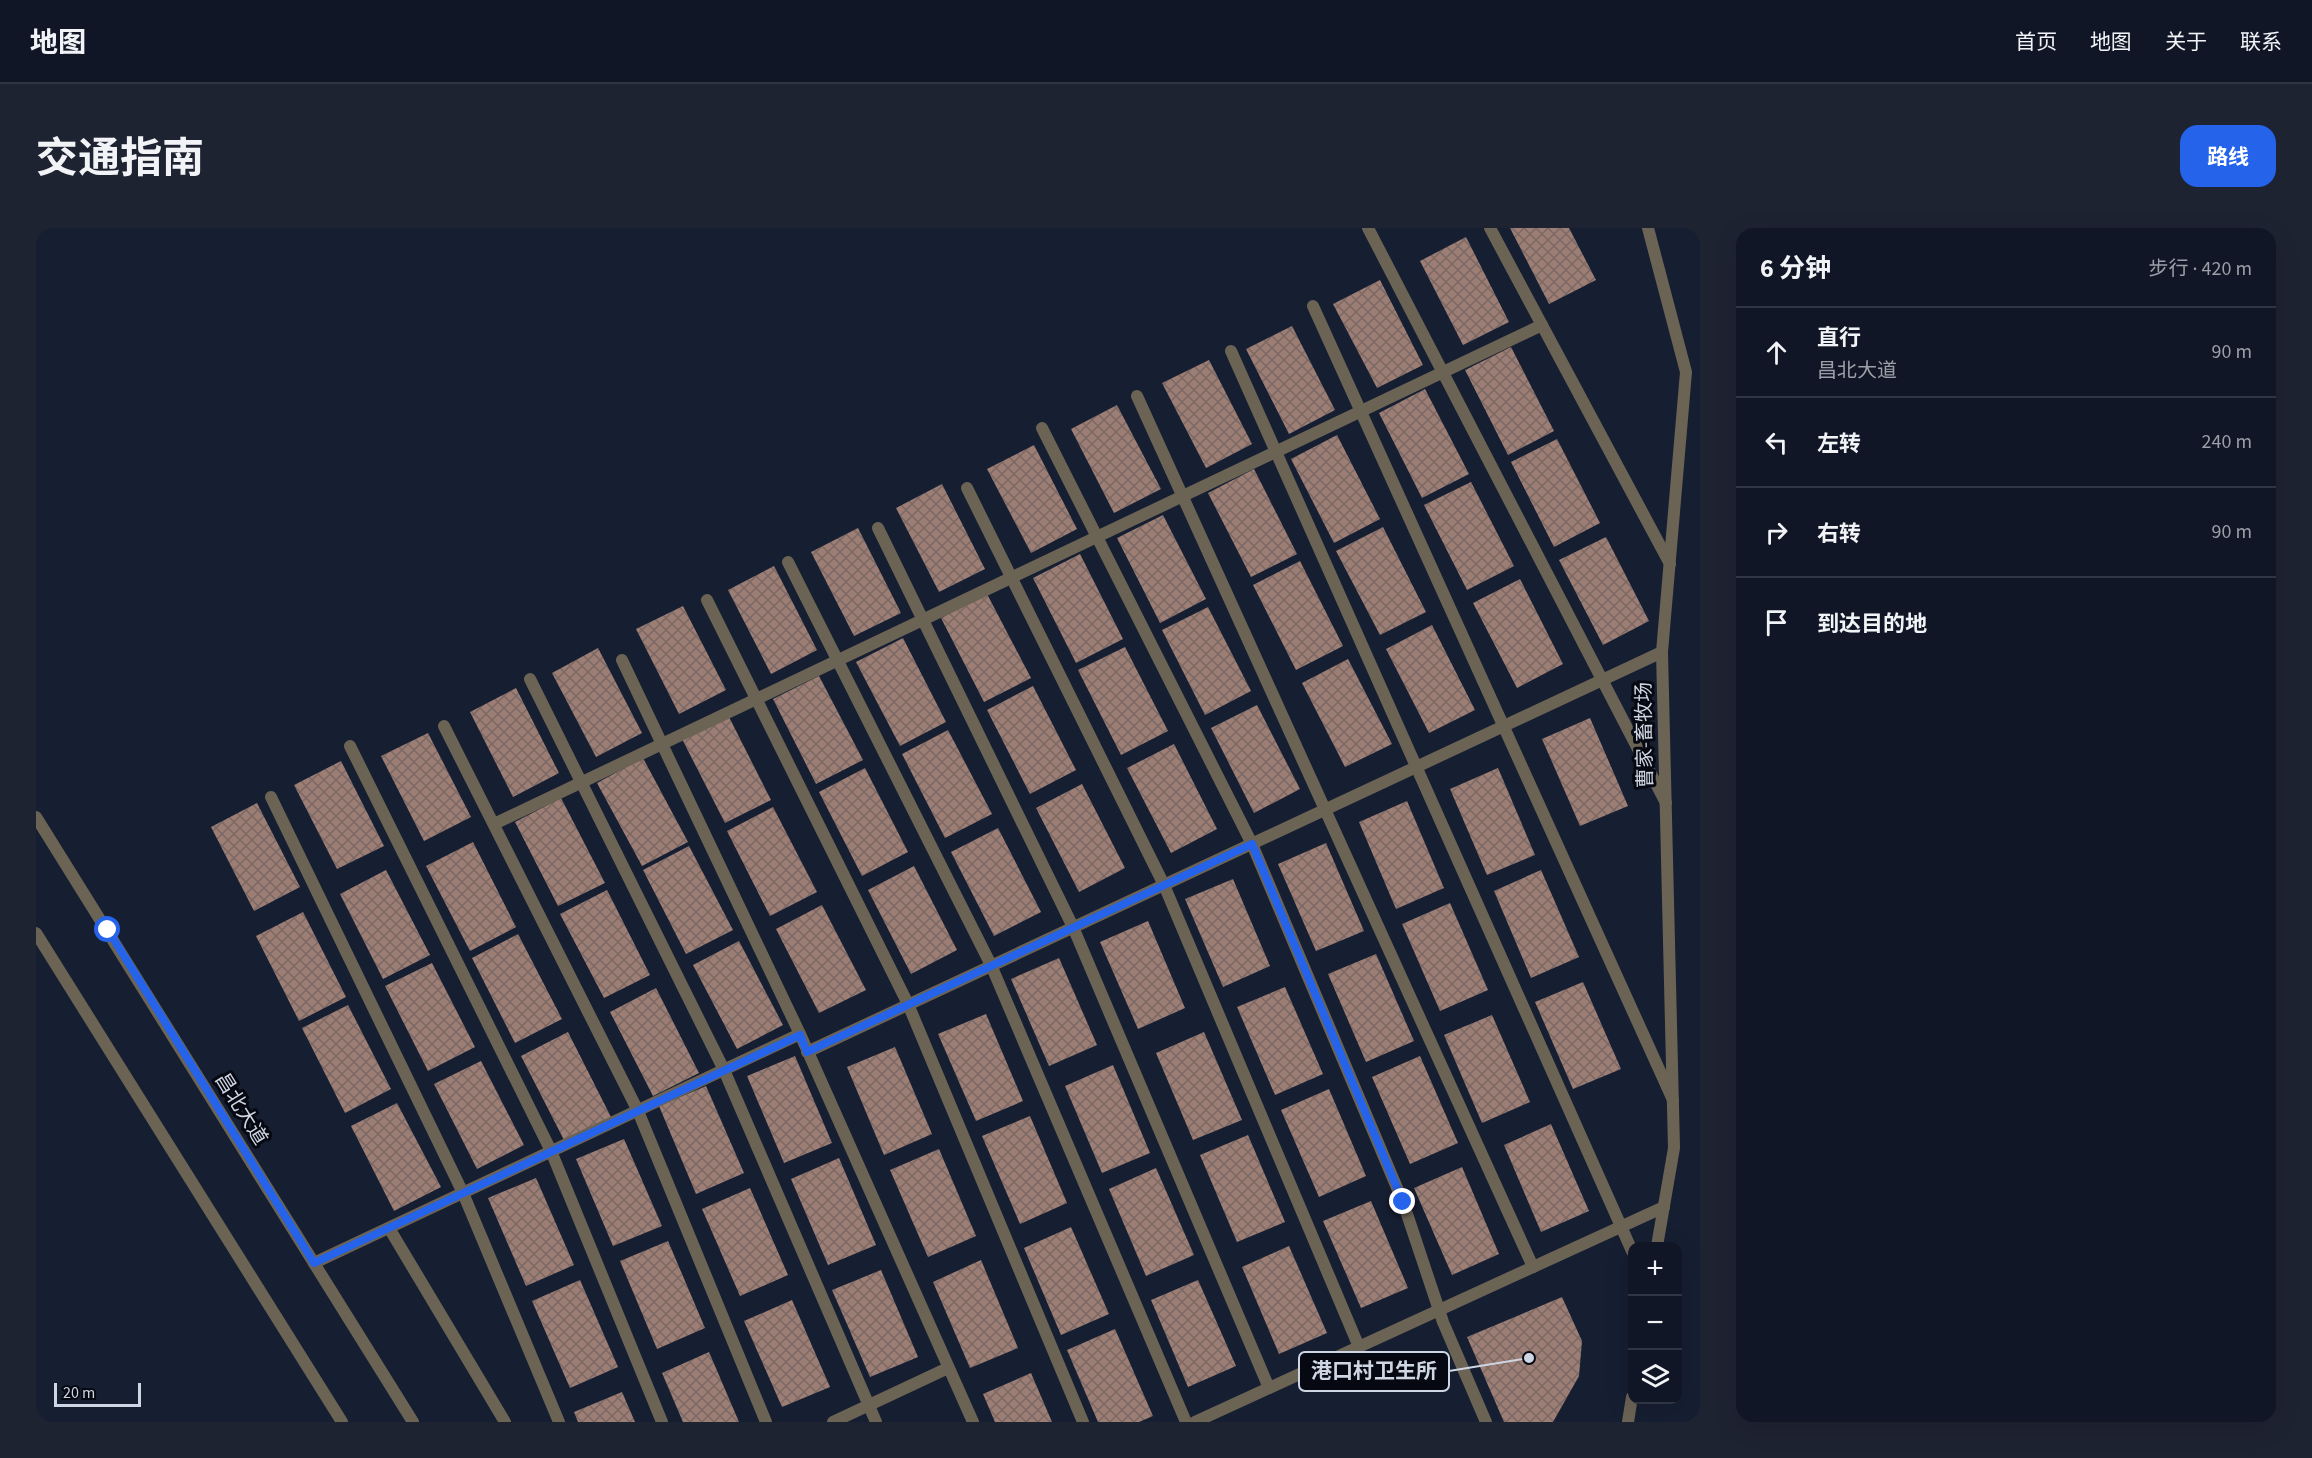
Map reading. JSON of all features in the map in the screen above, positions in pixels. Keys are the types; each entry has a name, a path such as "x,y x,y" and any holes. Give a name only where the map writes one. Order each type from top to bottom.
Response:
{"street":[{"path":"1368,228 1666,803"},
{"path":"1490,228 1670,564"},
{"name":"曹家-畜牧场","path":"1648,228 1686,372 1662,652 1674,1148 1658,1242"},
{"path":"1313,306 1672,1100"},
{"path":"494,824 1542,325"},
{"path":"1231,351 1628,1242"},
{"path":"1137,396 1533,1267"},
{"path":"1042,428 1252,844 1403,1202 1439,1310 1486,1422"},
{"path":"967,488 1164,885 1359,1347"},
{"path":"878,528 1073,927 1269,1388"},
{"path":"788,562 991,965 1186,1422"},
{"path":"708,600 908,1004 1083,1422"},
{"path":"807,1052 1662,652"},
{"path":"622,660 800,1035 973,1422"},
{"path":"530,679 724,1070 876,1422"},
{"path":"444,726 638,1111 766,1422"},
{"path":"350,746 551,1151 662,1422"},
{"path":"271,797 464,1193 559,1422"},
{"name":"昌北大道","path":"36,817 412,1422"},
{"path":"36,933 342,1422"},
{"path":"314,1263 800,1035"},
{"path":"1195,1422 1664,1207"},
{"path":"389,1228 505,1422"},
{"path":"833,1422 948,1368"},
{"path":"1628,1422 1631,1404"}],"building":[{"path":"1510,228 1569,228 1596,280 1549,304"},
{"path":"1466,237 1509,322 1463,345 1420,261"},
{"path":"1380,280 1423,365 1377,388 1333,304"},
{"path":"1292,326 1335,410 1289,434 1246,349"},
{"path":"1511,347 1554,431 1508,455 1465,370"},
{"path":"1209,360 1252,444 1206,468 1162,383"},
{"path":"1425,389 1469,474 1422,498 1379,413"},
{"path":"1117,405 1161,489 1114,513 1071,429"},
{"path":"1337,435 1380,519 1334,543 1291,459"},
{"path":"1557,439 1600,523 1554,547 1511,462"},
{"path":"1034,445 1077,529 1031,553 987,469"},
{"path":"1254,469 1297,554 1251,577 1208,493"},
{"path":"1471,482 1514,566 1467,590 1424,505"},
{"path":"942,484 985,569 939,592 896,508"},
{"path":"1163,515 1206,599 1160,623 1117,538"},
{"path":"1383,527 1426,612 1380,635 1336,551"},
{"path":"858,528 901,613 854,636 811,552"},
{"path":"1606,537 1649,621 1603,645 1559,560"},
{"path":"1080,554 1123,639 1076,663 1033,578"},
{"path":"1300,561 1343,646 1296,670 1253,585"},
{"path":"774,566 817,650 771,674 728,590"},
{"path":"1520,579 1563,664 1517,688 1473,603"},
{"path":"987,594 1031,678 984,702 941,618"},
{"path":"683,606 726,690 679,714 636,629"},
{"path":"1208,607 1251,691 1205,715 1162,630"},
{"path":"1432,625 1475,710 1429,733 1386,649"},
{"path":"903,638 946,722 900,746 856,662"},
{"path":"1125,647 1168,731 1121,755 1078,670"},
{"path":"598,648 642,733 596,757 552,673"},
{"path":"1348,659 1392,744 1345,767 1302,683"},
{"path":"819,676 863,760 816,784 773,699"},
{"path":"1033,686 1076,770 1030,794 987,710"},
{"path":"516,688 559,773 513,797 470,712"},
{"path":"1257,705 1300,789 1254,813 1211,728"},
{"path":"728,715 771,800 725,823 682,739"},
{"path":"1590,718 1628,806 1580,826 1542,739"},
{"path":"948,730 992,814 945,838 902,754"},
{"path":"428,733 471,817 424,841 381,756"},
{"path":"1174,744 1217,829 1171,853 1127,768"},
{"path":"643,758 688,842 642,866 597,783"},
{"path":"341,761 384,846 337,869 294,785"},
{"path":"865,768 908,852 862,876 819,792"},
{"path":"1498,768 1535,855 1487,875 1450,789"},
{"path":"1082,784 1125,868 1079,892 1036,808"},
{"path":"561,798 605,883 558,906 515,822"},
{"path":"1407,801 1444,888 1396,909 1359,822"},
{"path":"257,803 300,887 254,911 211,827"},
{"path":"773,807 817,892 770,916 727,831"},
{"path":"998,828 1041,912 994,936 951,852"},
{"path":"473,842 516,927 470,951 426,866"},
{"path":"1326,843 1364,931 1316,951 1278,864"},
{"path":"689,846 733,930 686,954 643,870"},
{"path":"914,866 957,950 911,974 868,890"},
{"path":"386,870 430,955 383,979 340,894"},
{"path":"1541,870 1579,957 1531,978 1494,891"},
{"path":"1233,879 1270,966 1223,987 1185,899"},
{"path":"607,890 650,975 604,998 560,914"},
{"path":"1450,903 1488,990 1440,1011 1402,924"},
{"path":"822,905 866,990 819,1013 776,929"},
{"path":"303,912 346,997 299,1021 256,936"},
{"path":"1148,921 1185,1008 1138,1029 1100,942"},
{"path":"518,934 562,1019 515,1043 472,958"},
{"path":"739,941 783,1025 737,1049 693,965"},
{"path":"1376,954 1414,1041 1366,1062 1328,974"},
{"path":"1059,958 1097,1045 1049,1066 1011,979"},
{"path":"432,963 475,1047 428,1071 385,986"},
{"path":"1583,982 1621,1069 1573,1089 1535,1002"},
{"path":"1285,987 1323,1074 1275,1095 1237,1007"},
{"path":"656,988 699,1073 653,1096 610,1012"},
{"path":"348,1005 391,1089 345,1113 302,1028"},
{"path":"986,1014 1023,1101 976,1121 938,1034"},
{"path":"1492,1015 1530,1102 1482,1123 1444,1035"},
{"path":"568,1032 611,1117 564,1140 521,1056"},
{"path":"1204,1032 1242,1120 1193,1140 1156,1053"},
{"path":"895,1047 932,1134 884,1155 847,1067"},
{"path":"795,1056 832,1143 784,1163 747,1076"},
{"path":"1420,1056 1458,1143 1410,1164 1372,1077"},
{"path":"481,1061 524,1145 477,1169 434,1084"},
{"path":"1113,1065 1150,1153 1102,1173 1065,1086"},
{"path":"706,1086 744,1173 696,1194 659,1106"},
{"path":"1329,1089 1366,1176 1319,1197 1281,1110"},
{"path":"397,1103 441,1187 394,1211 351,1126"},
{"path":"1030,1116 1067,1203 1020,1224 982,1136"},
{"path":"1551,1124 1589,1211 1541,1232 1504,1145"},
{"path":"1248,1135 1285,1222 1237,1242 1200,1155"},
{"path":"624,1139 662,1226 613,1246 576,1159"},
{"path":"939,1149 976,1236 928,1257 890,1170"},
{"path":"839,1158 876,1245 828,1265 791,1179"},
{"path":"1462,1167 1499,1254 1452,1275 1414,1188"},
{"path":"1156,1168 1194,1255 1146,1276 1109,1189"},
{"path":"536,1178 574,1265 526,1286 488,1198"},
{"path":"750,1188 788,1275 740,1296 702,1209"},
{"path":"1371,1201 1408,1288 1361,1308 1323,1221"},
{"path":"1071,1227 1109,1314 1061,1335 1024,1248"},
{"path":"668,1241 705,1328 657,1349 620,1261"},
{"path":"1289,1246 1327,1333 1279,1354 1242,1267"},
{"path":"981,1260 1018,1348 970,1368 933,1282"},
{"path":"881,1270 918,1357 870,1377 832,1290"},
{"path":"580,1280 618,1367 570,1388 532,1301"},
{"path":"1198,1280 1236,1366 1188,1387 1151,1300"},
{"path":"1562,1297 1582,1341 1579,1376 1553,1422 1504,1422 1467,1337"},
{"path":"792,1300 830,1387 782,1407 744,1321"},
{"path":"1115,1329 1153,1416 1139,1422 1098,1422 1067,1350"},
{"path":"709,1352 739,1422 683,1422 662,1373"},
{"path":"1031,1373 1052,1422 995,1422 983,1394"},
{"path":"622,1392 635,1422 578,1422 574,1412"}],"place":[{"name":"港口村卫生所","path":"1529,1358"}],"route":[{"path":"108,930 314,1263 800,1035 807,1052 1252,844 1403,1202"}]}
